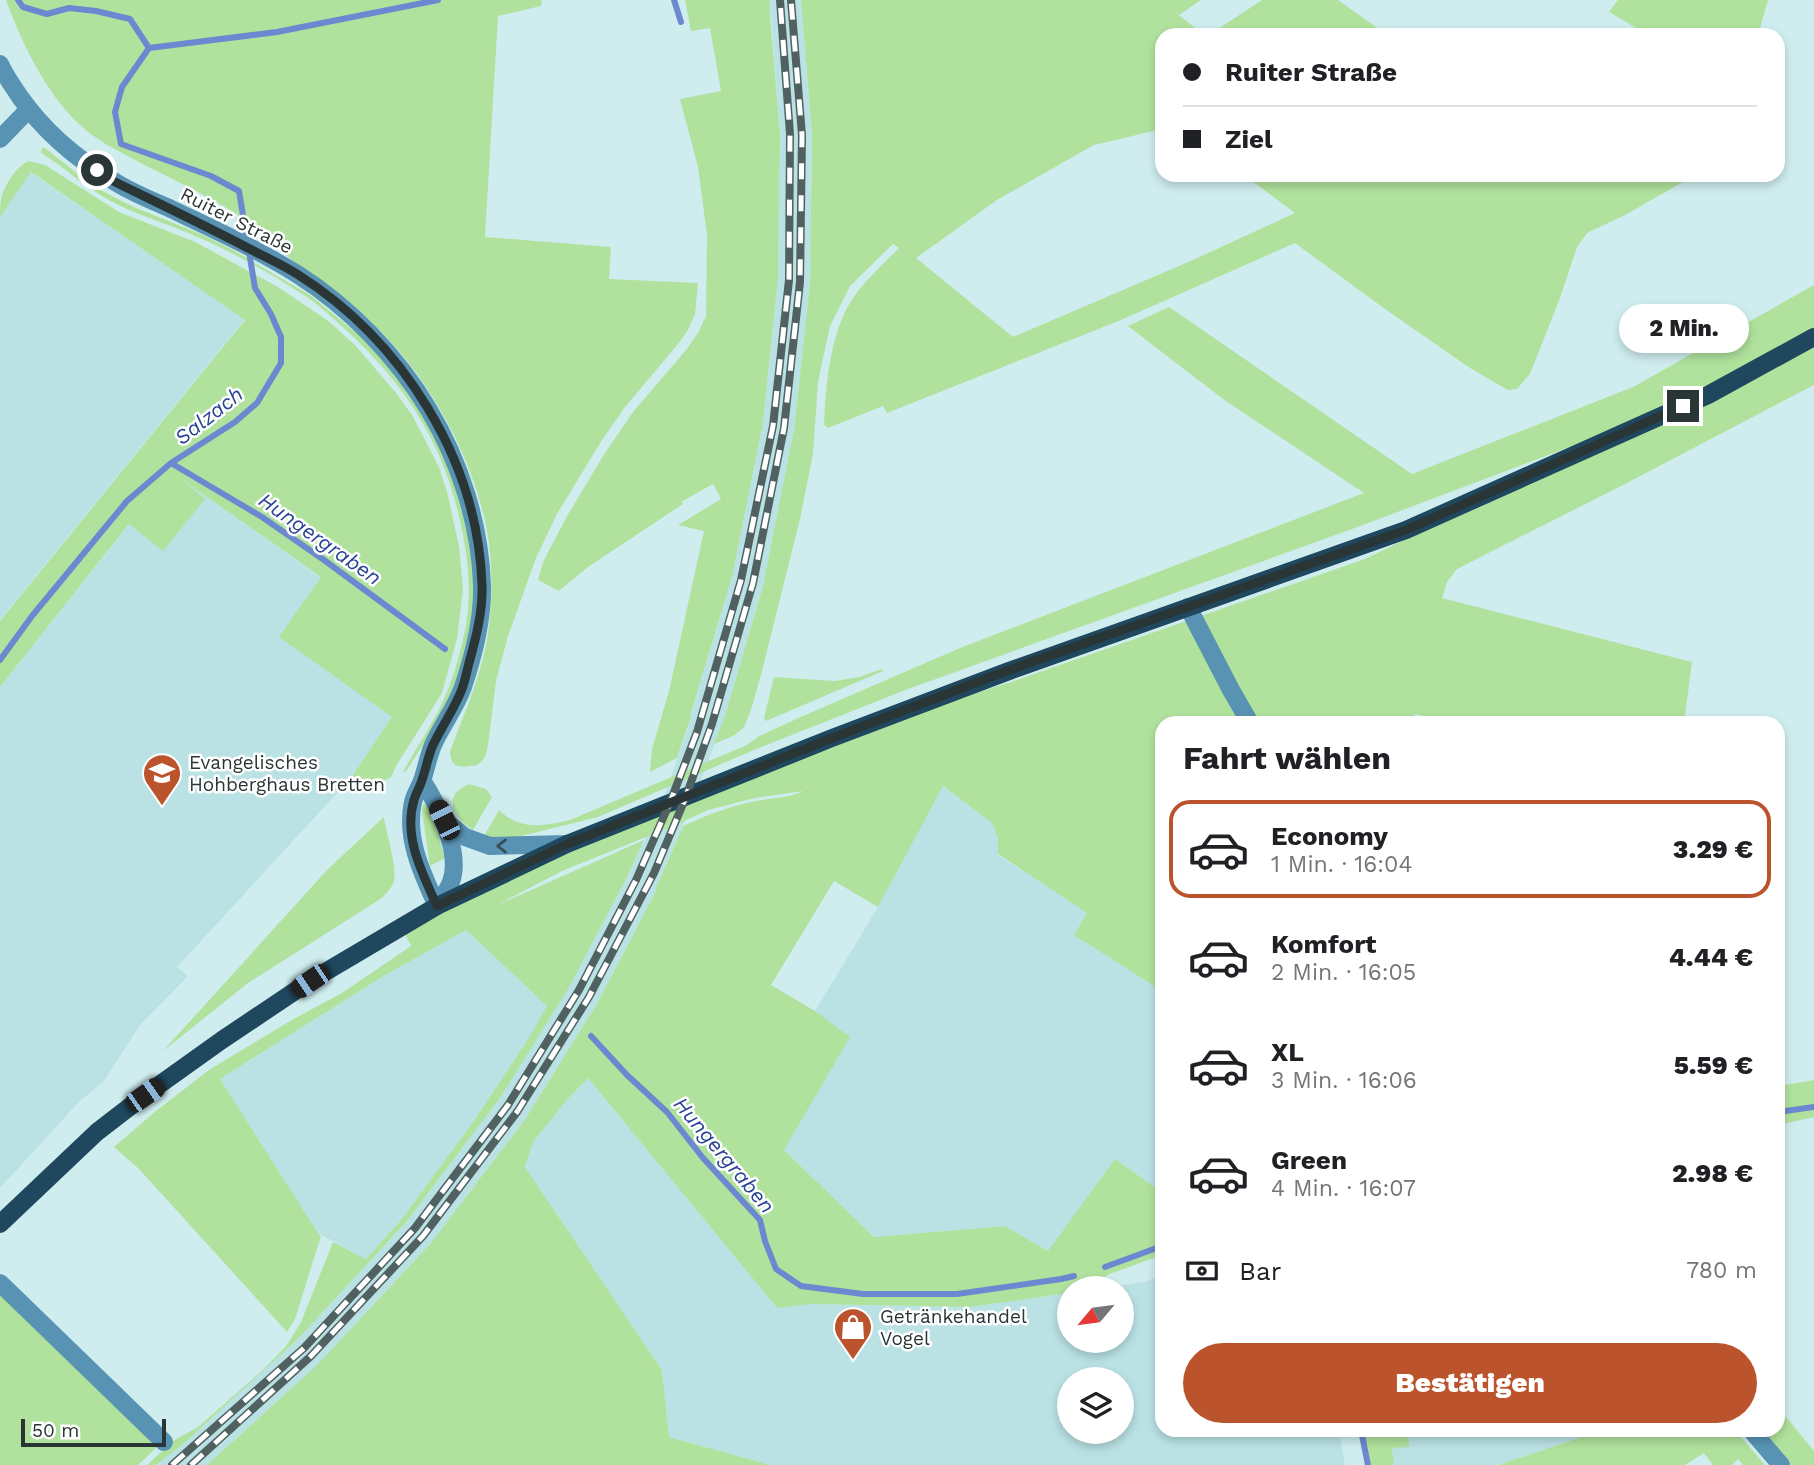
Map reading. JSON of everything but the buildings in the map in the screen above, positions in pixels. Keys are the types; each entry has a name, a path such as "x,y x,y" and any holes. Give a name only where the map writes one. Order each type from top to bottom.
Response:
{"main road":[{"path":"0,1224 97,1132 145,1095 310,981 437,906 567,844 845,733 1009,670 1406,530 1708,395 1814,337"}],"street":[{"name":"Ruiter Straße","path":"0,64 29,109 80,159 113,181 278,264 319,290 349,315 375,339 399,368 428,409 450,450 469,501 479,551 482,588 477,633 462,689 433,744 414,798 411,831 418,862 437,906"},
{"path":"0,139 29,109"},
{"path":"1188,607 1246,716"},
{"path":"422,780 444,820 454,861 451,882 437,906"},
{"path":"444,820 465,837 490,846 567,844"},
{"path":"0,1283 164,1441"},
{"path":"1757,1437 1781,1465"}],"shaded area":[{"path":"770,0 801,0 812,135 810,283 794,430 763,586 725,716 657,889 598,1002 526,1118 431,1243 318,1364 207,1465 156,1465 181,1446 297,1340 407,1221 500,1098 628,876 664,797 688,728 732,577 763,424 778,279 780,134"},
{"path":"30,172 245,319 0,620 0,217"},
{"name":"Evangelisches Hohberghaus Bretten","path":"171,472 434,657 351,778 177,967 188,976 140,1025 104,1081 79,1102 0,1188 0,687"},
{"path":"942,786 992,823 998,838 998,855 1088,913 1075,935 1155,986 1155,1187 1115,1159 1049,1251 1005,1226 874,1237 784,1150 849,1037 815,1011 878,907"},
{"path":"466,930 547,1006 471,1125 401,1220 366,1259 318,1233 220,1079 382,977"},
{"path":"588,1078 777,1308 811,1304 970,1307 1057,1295 1057,1353 1134,1353 1134,1283 1155,1278 1155,1437 1340,1437 1345,1465 770,1465 669,1437 662,1370 525,1167 533,1142"},
{"path":"1407,1437 1582,1437 1498,1465 1394,1465 1392,1448 1409,1446"}],"green space":[{"path":"6,0 542,0 541,6 498,16 485,237 611,247 609,279 698,283 695,314 688,330 625,407 602,440 557,514 536,558 508,636 496,681 487,752 479,764 458,766 453,763 450,752 487,642 491,598 490,552 477,490 451,429 434,399 395,347 374,325 292,261 254,226 206,196 105,143 78,123 55,96 35,65"},
{"path":"685,0 770,0 780,134 778,279 763,423 732,577 677,758 650,772 652,749 669,691 704,531 678,525 721,499 713,484 681,502 683,504 588,567 559,591 538,580 543,562 566,518 603,456 633,412 686,350 706,316 707,235 698,167 680,99 721,91 710,28 691,31"},
{"path":"801,0 1201,0 1179,15 1195,28 1155,28 1155,131 1094,145 997,200 916,258 1013,337 1295,213 1253,182 1683,182 1587,233 1577,247 1530,374 1517,389 1508,390 1470,368 1295,243 1121,320 887,413 883,406 828,428 824,425 828,373 841,321 858,291 899,248 893,244 850,286 830,326 818,382 813,454 800,519 761,675 744,727 735,735 714,744 725,716 763,586 794,430 810,283 812,135"},
{"path":"1262,0 1338,0 1377,28 1220,28"},
{"path":"1618,0 1768,0 1760,28 1636,28 1609,12"},
{"path":"42,148 106,193 231,249 310,295 360,336 386,362 424,417 457,483 471,549 474,601 456,684 431,732 405,773 404,770 434,719 450,685 464,635 469,595 466,556 455,500 435,446 421,421 406,397 369,352 307,297 227,251 107,199 41,153"},
{"path":"29,161 45,165 119,212 195,242 278,287 327,320 355,345 412,415 439,467 447,492 459,546 463,589 457,639 442,693 391,777 373,787 351,778 392,717 279,637 321,577 184,481 205,499 163,551 129,524 0,687 0,621 245,320 31,172 0,217 1,199 8,182 19,168"},
{"path":"1814,285 1814,385 1457,569 1447,582 1442,598 1692,662 1685,716 1155,716 1155,987 1074,935 1087,913 998,854 998,838 992,823 943,786 878,907 834,881 771,985 815,1011 850,1037 784,1150 874,1237 1005,1226 1048,1251 1115,1159 1155,1187 1155,1258 1106,1276 1057,1276 1057,1295 970,1307 811,1304 777,1308 588,1078 533,1142 525,1167 662,1370 669,1437 770,1465 207,1465 318,1364 431,1243 526,1118 598,1002 657,889 683,826 737,805 803,791 755,798 708,810 562,871 495,906 644,840 622,888 568,989 500,1098 407,1221 297,1340 181,1446 156,1465 147,1465 173,1441 198,1427 287,1345 301,1322 333,1242 366,1259 401,1220 471,1125 547,1006 466,930 382,977 220,1079 321,1236 295,1319 287,1332 139,1169 114,1147 209,1070 342,993 411,946 401,926 832,738 1011,682 1365,559 1697,399 1355,528 908,689 754,750 598,817 517,837 497,839 484,836 499,810 507,817 524,824 542,825 570,820 747,745 759,736 960,648 1364,493 1223,399 1128,326 1169,307 1412,474 1633,387"},
{"path":"882,669 883,671 766,721 764,718 774,677 835,681"},
{"path":"469,784 486,789 492,797 473,830 460,819 453,807 455,794"},
{"path":"428,802 445,858 430,866 422,811 423,805"},
{"path":"384,817 394,878 392,886 382,898 248,983 163,1051 328,869"},
{"path":"1814,1080 1814,1117 1785,1123 1785,1085"},
{"path":"0,1288 158,1446 138,1465 0,1465"},
{"path":"1785,1416 1814,1451 1814,1465 1789,1465 1765,1437 1785,1437"},
{"path":"1359,1437 1408,1437 1410,1447 1392,1448 1394,1465 1365,1465"},
{"path":"1582,1437 1741,1437 1765,1465 1743,1465 1738,1459 1732,1465 1713,1465 1704,1453 1685,1465 1498,1465"}],"waterway":[{"name":"Salzach","path":"0,660 32,616 127,501 171,463 235,422 257,403 281,363 281,337 255,288 239,191 211,176 121,144 115,112 122,87 149,48 130,19 69,8 47,14 23,7 18,0"},
{"path":"149,48 277,32 438,0"},
{"path":"674,0 681,22"},
{"name":"Hungergraben","path":"171,463 262,517 445,649"},
{"name":"Hungergraben","path":"591,1036 627,1075 667,1112 703,1158 760,1220 776,1269 801,1286 863,1294 957,1294 1057,1280"},
{"path":"1785,1111 1814,1107"},
{"name":"Hungergraben","path":"1105,1267 1155,1249"},
{"name":"Hungergraben","path":"1362,1437 1368,1465"}],"railway":[{"path":"172,1465 304,1348 415,1228 508,1105 579,990 636,880 671,800 697,732 741,580 773,426 789,280 790,134 780,0"},
{"path":"191,1465 311,1356 423,1236 517,1112 589,997 654,873 685,799 712,724 753,583 784,428 800,282 802,135 791,0"}],"place":[{"name":"Evangelisches Hohberghaus Bretten","path":"162,807"},
{"name":"Getränkehandel Vogel","path":"853,1361"}],"route":[{"path":"97,170 113,181 278,264 319,290 375,339 399,368 428,409 450,450 469,501 479,551 482,588 477,633 462,689 433,744 412,809 411,831 418,862 437,906 567,844 832,738 1009,670 1406,530 1683,406"}]}
